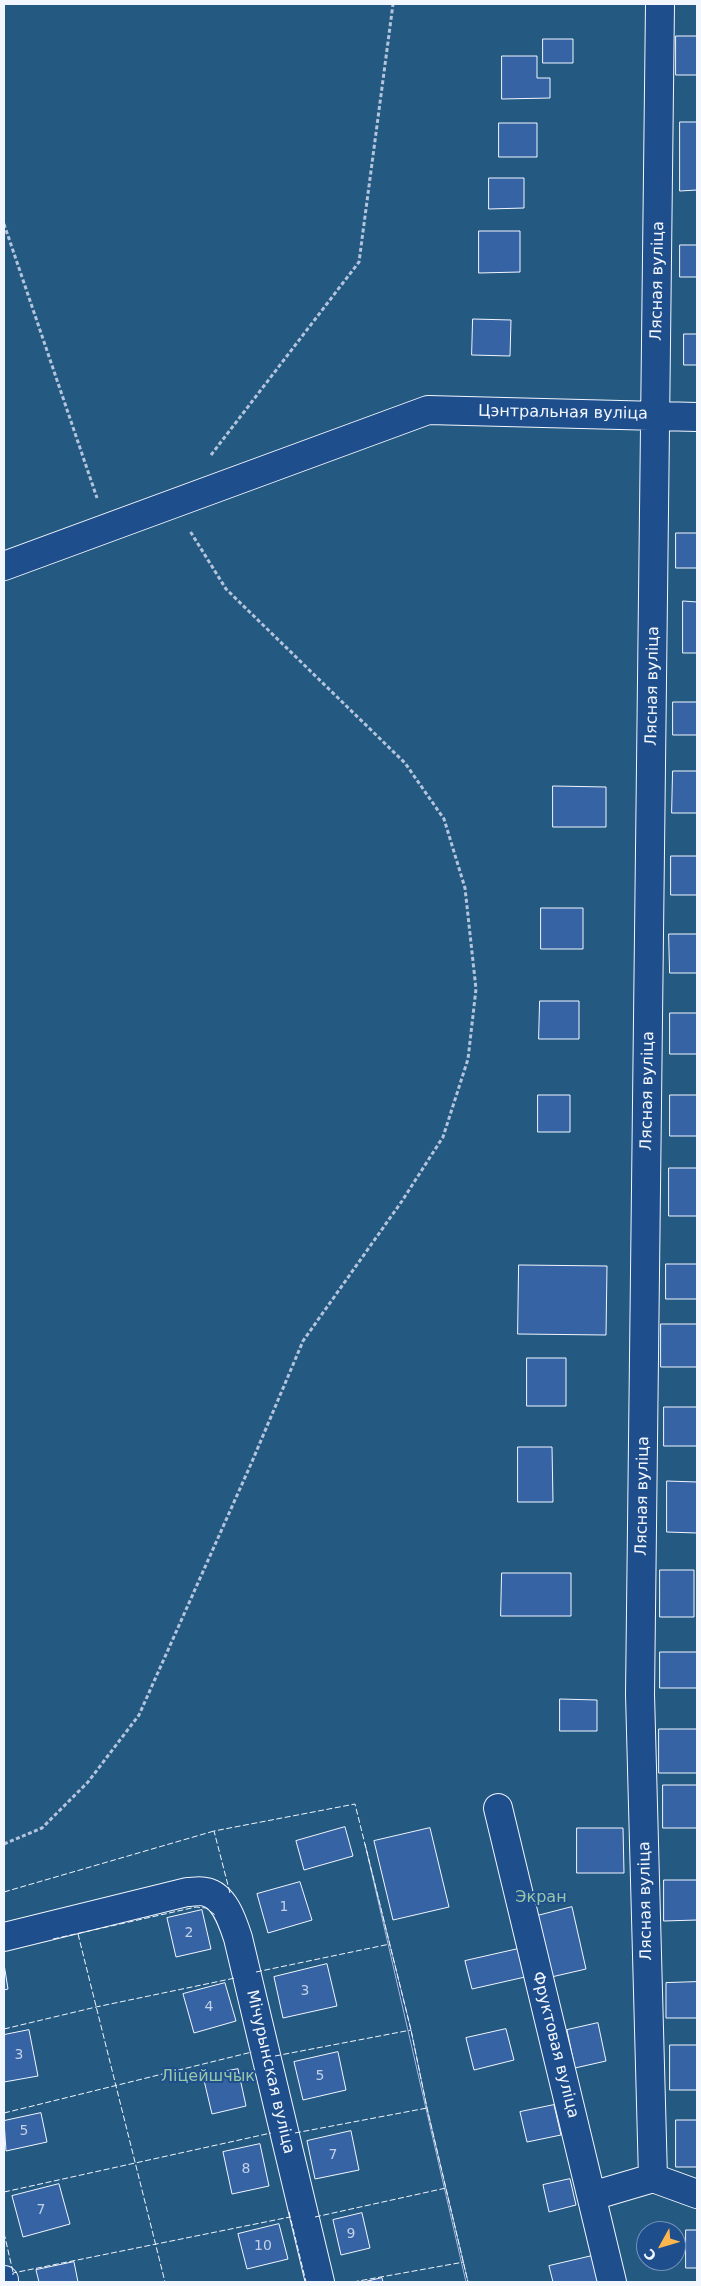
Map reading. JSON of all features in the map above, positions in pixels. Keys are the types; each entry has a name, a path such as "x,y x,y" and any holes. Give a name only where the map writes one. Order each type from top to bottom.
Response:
{"street":[{"name":"Лясная вуліца","path":"653,2178 640,1694 660,4"},
{"name":"Цэнтральная вуліца","path":"173,504 428,410 697,417"},
{"path":"4,566 173,504"},
{"name":"Фруктовая вуліца","path":"498,1808 612,2282"},
{"name":"Мічурынская вуліца","path":"4,1937 186,1892 207,1892 222,1902 232,1920 320,2282"},
{"path":"592,2196 653,2178 697,2194"}],"path":[{"path":"209,457 359,262 393,4"},
{"path":"4,224 107,528"},
{"path":"4,1844 42,1828 88,1782 139,1715 251,1464 303,1341 402,1201 443,1137 468,1059 476,989 475,979 465,888 444,819 405,763 226,589 173,504"}],"green space":[{"path":"4,4 697,4 697,2282 468,2282 427,2108 411,2030 365,1844 466,2282 4,2282"}],"building":[{"path":"676,36 697,36 697,75 676,75"},
{"path":"543,39 573,39 573,63 543,63"},
{"path":"502,56 537,56 537,78 550,78 550,98 502,99"},
{"path":"680,122 697,122 697,190 680,191"},
{"path":"499,123 537,123 537,157 499,157"},
{"path":"489,178 524,178 524,208 489,209"},
{"path":"479,231 520,231 520,272 479,273"},
{"path":"680,245 697,245 697,277 680,277"},
{"path":"473,319 511,320 510,356 472,355"},
{"path":"684,334 697,334 697,365 684,365"},
{"path":"676,533 697,533 697,568 676,568"},
{"path":"683,601 697,602 697,653 683,653"},
{"path":"673,702 697,702 697,735 673,735"},
{"path":"673,771 697,771 697,813 672,813"},
{"path":"553,786 606,787 606,827 553,827"},
{"path":"671,856 697,856 697,895 671,895"},
{"path":"541,908 583,908 583,949 541,949"},
{"path":"669,934 697,934 697,973 670,973"},
{"path":"540,1001 579,1001 579,1039 539,1039"},
{"path":"670,1013 697,1013 697,1054 670,1054"},
{"path":"538,1095 570,1095 570,1132 538,1132"},
{"path":"670,1095 697,1095 697,1136 670,1136"},
{"path":"669,1168 697,1168 697,1216 669,1216"},
{"path":"666,1264 697,1264 697,1299 666,1299"},
{"path":"519,1265 607,1266 606,1335 518,1334"},
{"path":"661,1324 697,1324 697,1367 661,1367"},
{"path":"527,1358 566,1358 566,1406 527,1406"},
{"path":"664,1407 697,1407 697,1446 664,1446"},
{"path":"518,1447 552,1447 553,1502 518,1502"},
{"path":"667,1481 697,1482 697,1533 667,1532"},
{"path":"660,1570 694,1570 694,1617 660,1617"},
{"path":"502,1573 571,1573 571,1616 501,1616"},
{"path":"660,1652 697,1652 697,1688 660,1688"},
{"path":"560,1699 597,1700 597,1731 560,1731"},
{"path":"659,1729 697,1729 697,1773 659,1773"},
{"path":"663,1785 697,1785 697,1828 663,1828"},
{"path":"345,1827 353,1856 304,1870 296,1841"},
{"path":"430,1828 449,1907 393,1920 374,1841"},
{"path":"577,1828 623,1828 624,1873 577,1873"},
{"path":"664,1880 697,1880 697,1920 664,1921"},
{"path":"300,1882 312,1920 268,1933 257,1894"},
{"path":"572,1907 586,1969 547,1978 533,1917"},
{"path":"202,1910 211,1949 176,1957 167,1918"},
{"path":"518,1949 525,1977 472,1989 465,1961"},
{"path":"4,1964 8,1989 4,1990"},
{"path":"327,1964 337,2006 283,2018 274,1977"},
{"path":"697,1982 697,2018 666,2018 666,1983"},
{"path":"225,1983 236,2021 194,2033 183,1994"},
{"path":"598,2023 606,2061 575,2068 567,2030"},
{"path":"506,2029 514,2060 474,2070 466,2038"},
{"path":"29,2030 38,2076 4,2082 4,2035"},
{"path":"670,2045 697,2045 697,2090 670,2090"},
{"path":"338,2052 346,2090 303,2100 294,2062"},
{"path":"238,2069 246,2106 212,2114 203,2076"},
{"path":"554,2105 561,2135 527,2142 520,2112"},
{"path":"41,2113 47,2142 6,2151 4,2121"},
{"path":"676,2120 697,2120 697,2167 676,2167"},
{"path":"351,2131 359,2170 315,2179 307,2141"},
{"path":"260,2144 269,2186 232,2194 223,2152"},
{"path":"570,2179 576,2205 549,2212 543,2185"},
{"path":"59,2184 70,2224 23,2237 12,2196"},
{"path":"362,2213 370,2248 341,2255 333,2220"},
{"path":"279,2224 288,2259 247,2269 238,2234"},
{"path":"686,2230 697,2230 697,2268 686,2268"},
{"path":"592,2256 598,2282 553,2282 549,2266"},
{"path":"74,2262 78,2282 39,2282 36,2270"},
{"path":"382,2278 383,2282 364,2282"}],"fence":[{"path":"230,1893 214,1831 355,1804 411,2030 427,2108 468,2282"},
{"path":"4,1892 214,1831"},
{"path":"53,1939 196,1907 206,1908 215,1915"},
{"path":"78,1934 165,2282"},
{"path":"256,1972 390,1944"},
{"path":"4,2029 96,2007 235,1978"},
{"path":"275,2056 411,2030"},
{"path":"4,2113 252,2052"},
{"path":"295,2133 427,2108"},
{"path":"4,2192 271,2133"},
{"path":"315,2217 446,2188"},
{"path":"289,2212 306,2282"},
{"path":"13,2275 13,2273 290,2217"},
{"path":"4,2233 13,2272"},
{"path":"353,2282 464,2262"}],"park label":[{"name":"Экран","path":"541,1898"},
{"name":"Ліцейшчык","path":"208,2077"}]}
